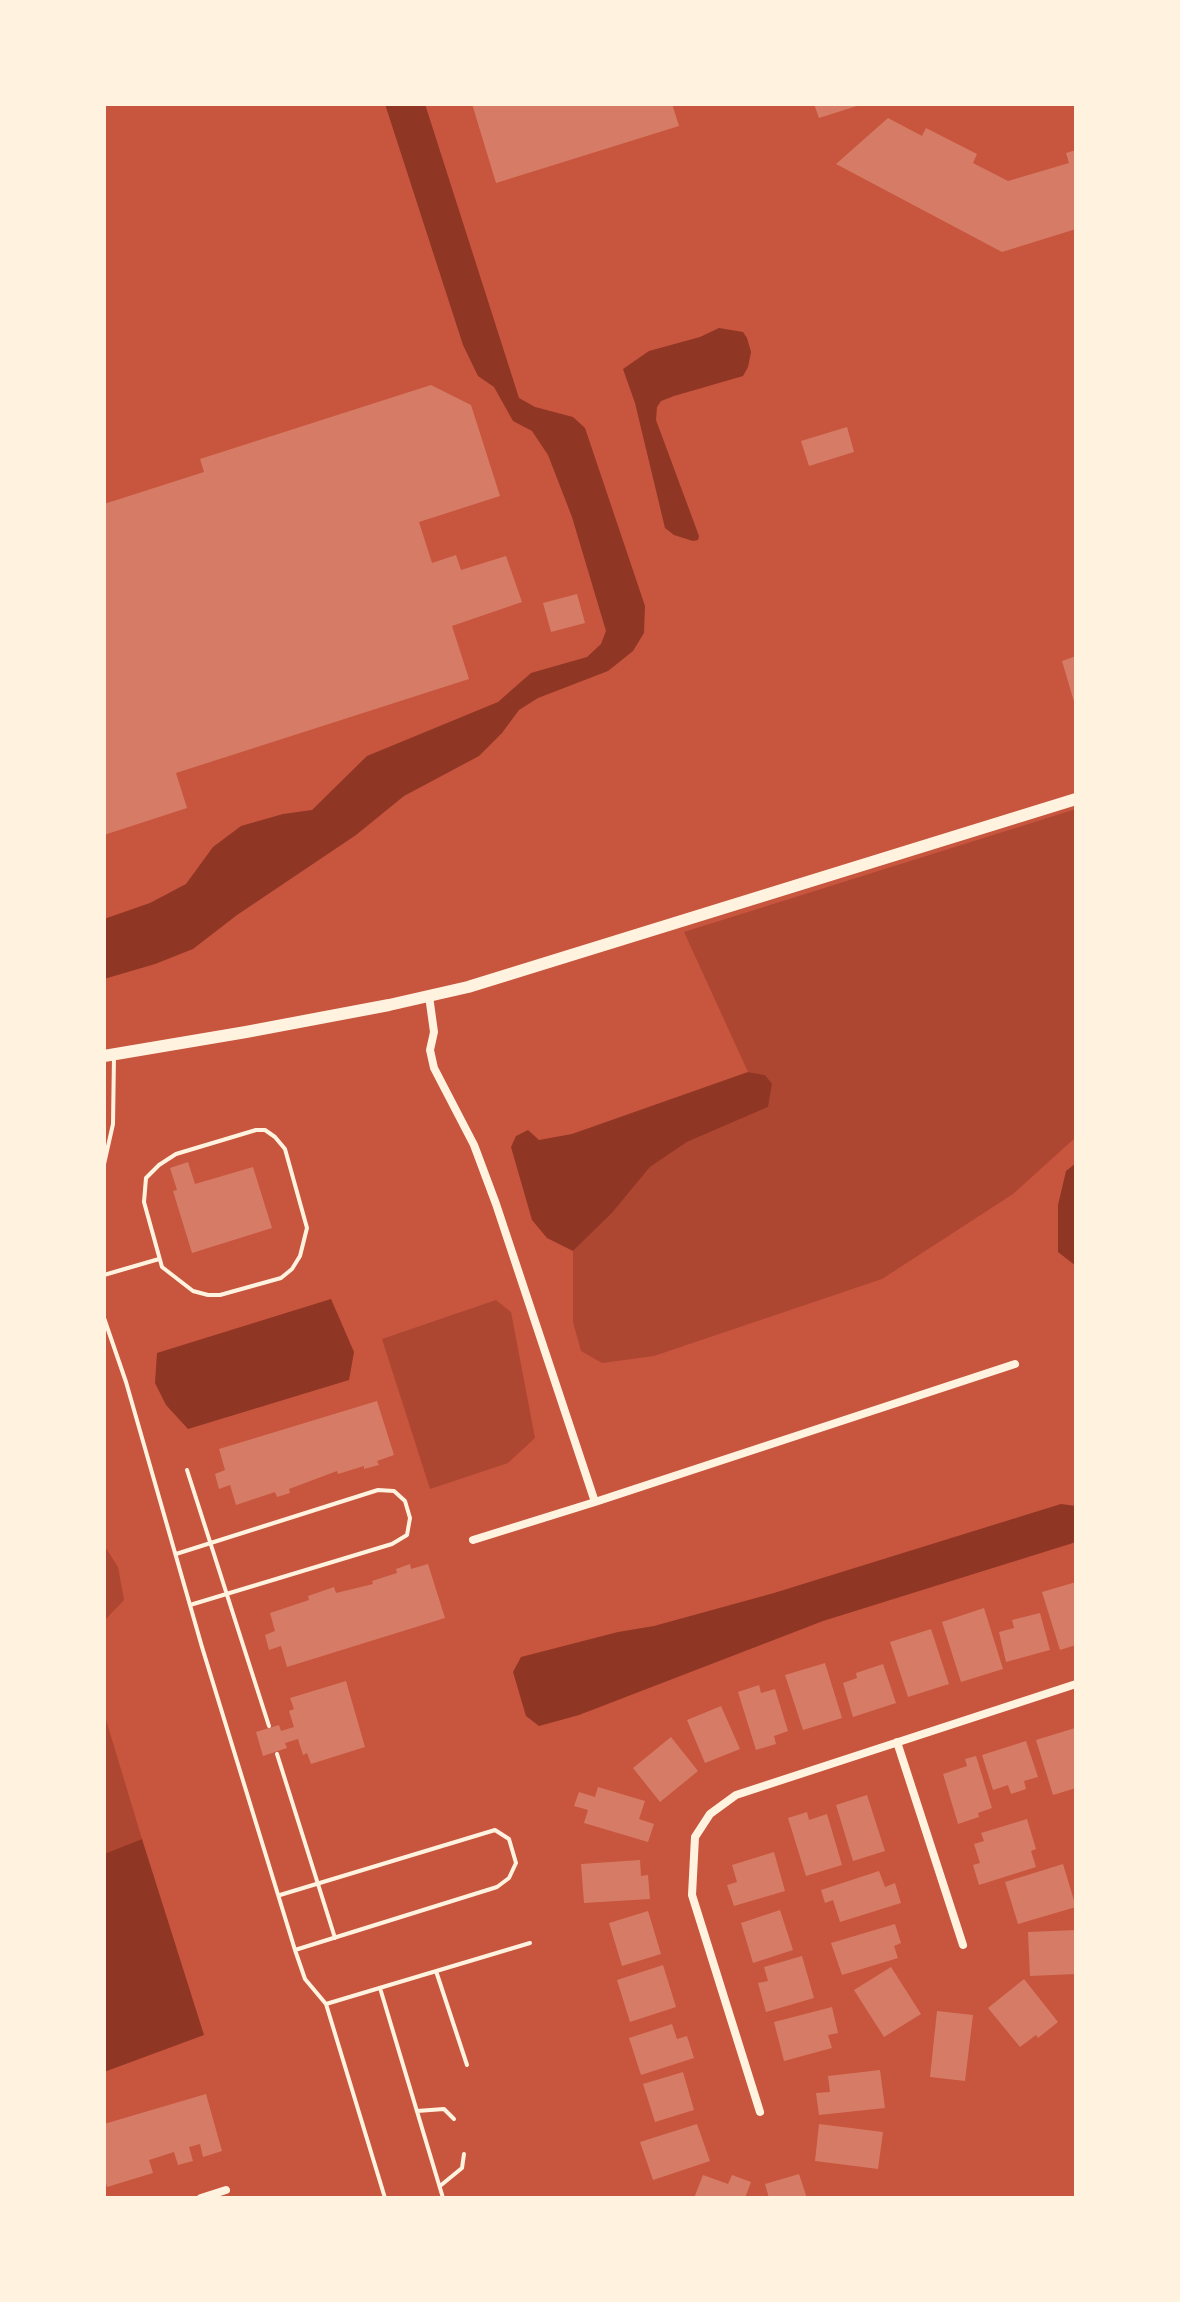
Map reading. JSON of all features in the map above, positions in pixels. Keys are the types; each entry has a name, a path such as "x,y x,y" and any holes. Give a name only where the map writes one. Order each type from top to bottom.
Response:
{"main road":[{"path":"109,1055 429,996 546,964 1075,802"}],"street":[{"path":"429,996 434,1032 430,1050 434,1068 474,1145 485,1174 595,1502"},
{"path":"473,1540 1015,1364"},
{"path":"760,2112 692,1895 695,1837 710,1814 736,1795 1076,1684"},
{"path":"897,1742 963,1945"},
{"path":"201,2198 226,2190"}],"lane":[{"path":"104,1164 113,1124 109,1055"},
{"path":"256,1130 265,1130 275,1137 285,1149 307,1228 300,1256 292,1269 281,1278 220,1295 208,1295 193,1291 176,1280 162,1267 160,1259 144,1202 146,1178 176,1154 256,1130"},
{"path":"104,1275 160,1259"},
{"path":"104,1318 126,1382 295,1950 305,1979 326,2004 385,2198"},
{"path":"187,1470 269,1726"},
{"path":"176,1554 378,1490 394,1491 405,1501 410,1518 407,1535 392,1544 190,1605"},
{"path":"277,1754 335,1938"},
{"path":"279,1895 495,1830 509,1839 516,1863 509,1878 497,1887 295,1950"},
{"path":"326,2004 530,1943"},
{"path":"436,1971 467,2065"},
{"path":"380,1988 443,2198"},
{"path":"417,2111 444,2109 454,2119"},
{"path":"440,2186 462,2168 464,2154"}],"shaded area":[{"path":"385,104 425,104 519,398 535,407 573,417 585,428 645,606 644,633 633,651 608,671 538,698 519,710 479,756 404,796 356,835 237,915 193,949 104,979 104,919 150,903 186,884 213,847 241,826 283,814 312,810 367,756 498,702 531,673 587,657 601,644 606,631 572,517 548,455 532,431 513,421 494,387 478,376 463,345"},
{"path":"719,328 743,332 747,338 751,352 743,376 674,396 661,401 657,407 656,420 699,536 698,540 693,541 674,535 665,528 635,403 623,369 649,351 700,337"},
{"path":"1076,809 1076,1137 1013,1194 882,1279 654,1356 602,1363 581,1351 573,1322 573,1251 612,1213 650,1167 687,1142 768,1107 765,1075 748,1072 684,932"},
{"path":"748,1072 765,1075 772,1084 768,1107 687,1142 650,1167 612,1213 573,1251 547,1238 532,1220 511,1147 516,1136 528,1130 539,1140 572,1134"},
{"path":"1076,1163 1076,1266 1058,1252 1058,1205 1066,1171"},
{"path":"331,1299 354,1352 349,1380 188,1429 166,1405 155,1383 157,1353"},
{"path":"496,1300 511,1312 535,1438 508,1463 430,1489 382,1339"},
{"path":"1061,1504 1076,1506 1076,1540 1073,1543 823,1621 579,1715 539,1726 526,1716 513,1672 521,1657 654,1626 774,1593"},
{"path":"104,1545 118,1567 124,1600 104,1621"},
{"path":"104,1713 142,1839 104,1854"},
{"path":"142,1839 204,2035 104,2072 104,1854"}],"building":[{"path":"472,104 672,104 679,126 496,183"},
{"path":"814,104 860,104 860,105 819,118"},
{"path":"888,118 922,136 926,128 977,154 973,163 1008,181 1069,163 1066,153 1076,150 1076,229 1002,252 836,164"},
{"path":"431,385 471,405 500,496 419,522 432,563 456,555 461,570 506,556 522,602 452,626 469,679 176,773 187,808 104,835 104,504 204,472 200,459"},
{"path":"847,427 854,452 809,466 801,441"},
{"path":"577,594 585,623 551,632 543,603"},
{"path":"1076,656 1076,705 1075,705 1062,661"},
{"path":"188,1162 195,1184 253,1167 272,1228 192,1253 173,1191 177,1190 170,1168"},
{"path":"377,1401 394,1455 377,1461 379,1465 338,1474 337,1471 289,1489 290,1493 277,1497 275,1492 236,1505 230,1485 219,1489 215,1474 225,1470 219,1449"},
{"path":"410,1564 411,1569 428,1564 445,1618 287,1667 281,1646 269,1650 265,1635 275,1631 270,1613 309,1600 308,1596 334,1587 336,1593 373,1584 372,1581 397,1573 396,1569"},
{"path":"1076,1582 1076,1645 1060,1650 1042,1592"},
{"path":"984,1608 1003,1669 961,1682 942,1622"},
{"path":"1040,1613 1050,1650 1006,1662 999,1632 1014,1628 1012,1620"},
{"path":"931,1629 949,1684 908,1697 890,1642"},
{"path":"825,1663 842,1718 803,1730 785,1675"},
{"path":"883,1664 896,1703 853,1717 843,1683 857,1678 856,1673"},
{"path":"346,1681 365,1747 311,1764 307,1753 303,1755 298,1739 285,1743 287,1748 263,1756 256,1732 279,1725 281,1731 294,1727 289,1711 294,1709 290,1698"},
{"path":"759,1685 761,1693 775,1689 788,1731 774,1736 776,1744 756,1750 738,1692"},
{"path":"721,1706 740,1749 705,1763 687,1720"},
{"path":"1075,1728 1076,1788 1053,1795 1036,1740"},
{"path":"671,1737 698,1771 660,1802 633,1768"},
{"path":"1026,1741 1038,1777 1024,1781 1026,1789 1011,1794 1008,1785 993,1790 982,1755"},
{"path":"976,1756 992,1808 978,1813 979,1817 958,1824 943,1774 967,1766 965,1759"},
{"path":"598,1787 645,1801 639,1819 654,1824 648,1842 584,1823 588,1810 574,1806 579,1792 595,1797"},
{"path":"867,1795 885,1851 853,1861 836,1805"},
{"path":"807,1812 809,1820 827,1814 842,1865 806,1876 788,1818"},
{"path":"1027,1819 1036,1849 1031,1851 1036,1867 979,1885 973,1865 980,1863 974,1844 984,1841 981,1833"},
{"path":"774,1852 785,1891 734,1906 727,1885 737,1882 732,1865"},
{"path":"640,1860 641,1876 648,1875 650,1899 584,1903 581,1864"},
{"path":"1063,1864 1076,1907 1018,1924 1005,1882"},
{"path":"879,1871 885,1887 895,1883 901,1903 840,1922 833,1900 825,1903 821,1890"},
{"path":"780,1910 793,1950 753,1963 741,1923"},
{"path":"648,1911 661,1954 622,1966 609,1923"},
{"path":"895,1924 901,1943 894,1946 898,1958 842,1975 831,1943"},
{"path":"1076,1930 1076,1974 1030,1976 1028,1932"},
{"path":"802,1956 814,1998 766,2012 758,1983 768,1981 764,1967"},
{"path":"663,1965 676,2007 630,2022 617,1980"},
{"path":"891,1967 921,2014 884,2037 854,1990"},
{"path":"1024,1979 1058,2022 1020,2047 988,2008"},
{"path":"832,2007 838,2033 828,2035 832,2048 784,2061 774,2022"},
{"path":"937,2011 973,2015 965,2081 930,2077"},
{"path":"672,2024 677,2039 687,2036 694,2058 641,2075 629,2038"},
{"path":"880,2070 885,2108 819,2115 816,2093 830,2092 828,2076"},
{"path":"683,2072 694,2110 655,2122 643,2084"},
{"path":"206,2094 222,2151 203,2157 200,2144 189,2147 193,2161 178,2165 174,2152 149,2160 153,2173 107,2187 104,2176 104,2124"},
{"path":"697,2124 710,2161 653,2180 640,2142"},
{"path":"819,2124 883,2132 878,2169 815,2161"},
{"path":"799,2174 807,2198 769,2198 765,2184"},
{"path":"703,2175 728,2184 732,2175 751,2182 745,2198 694,2198"}]}
